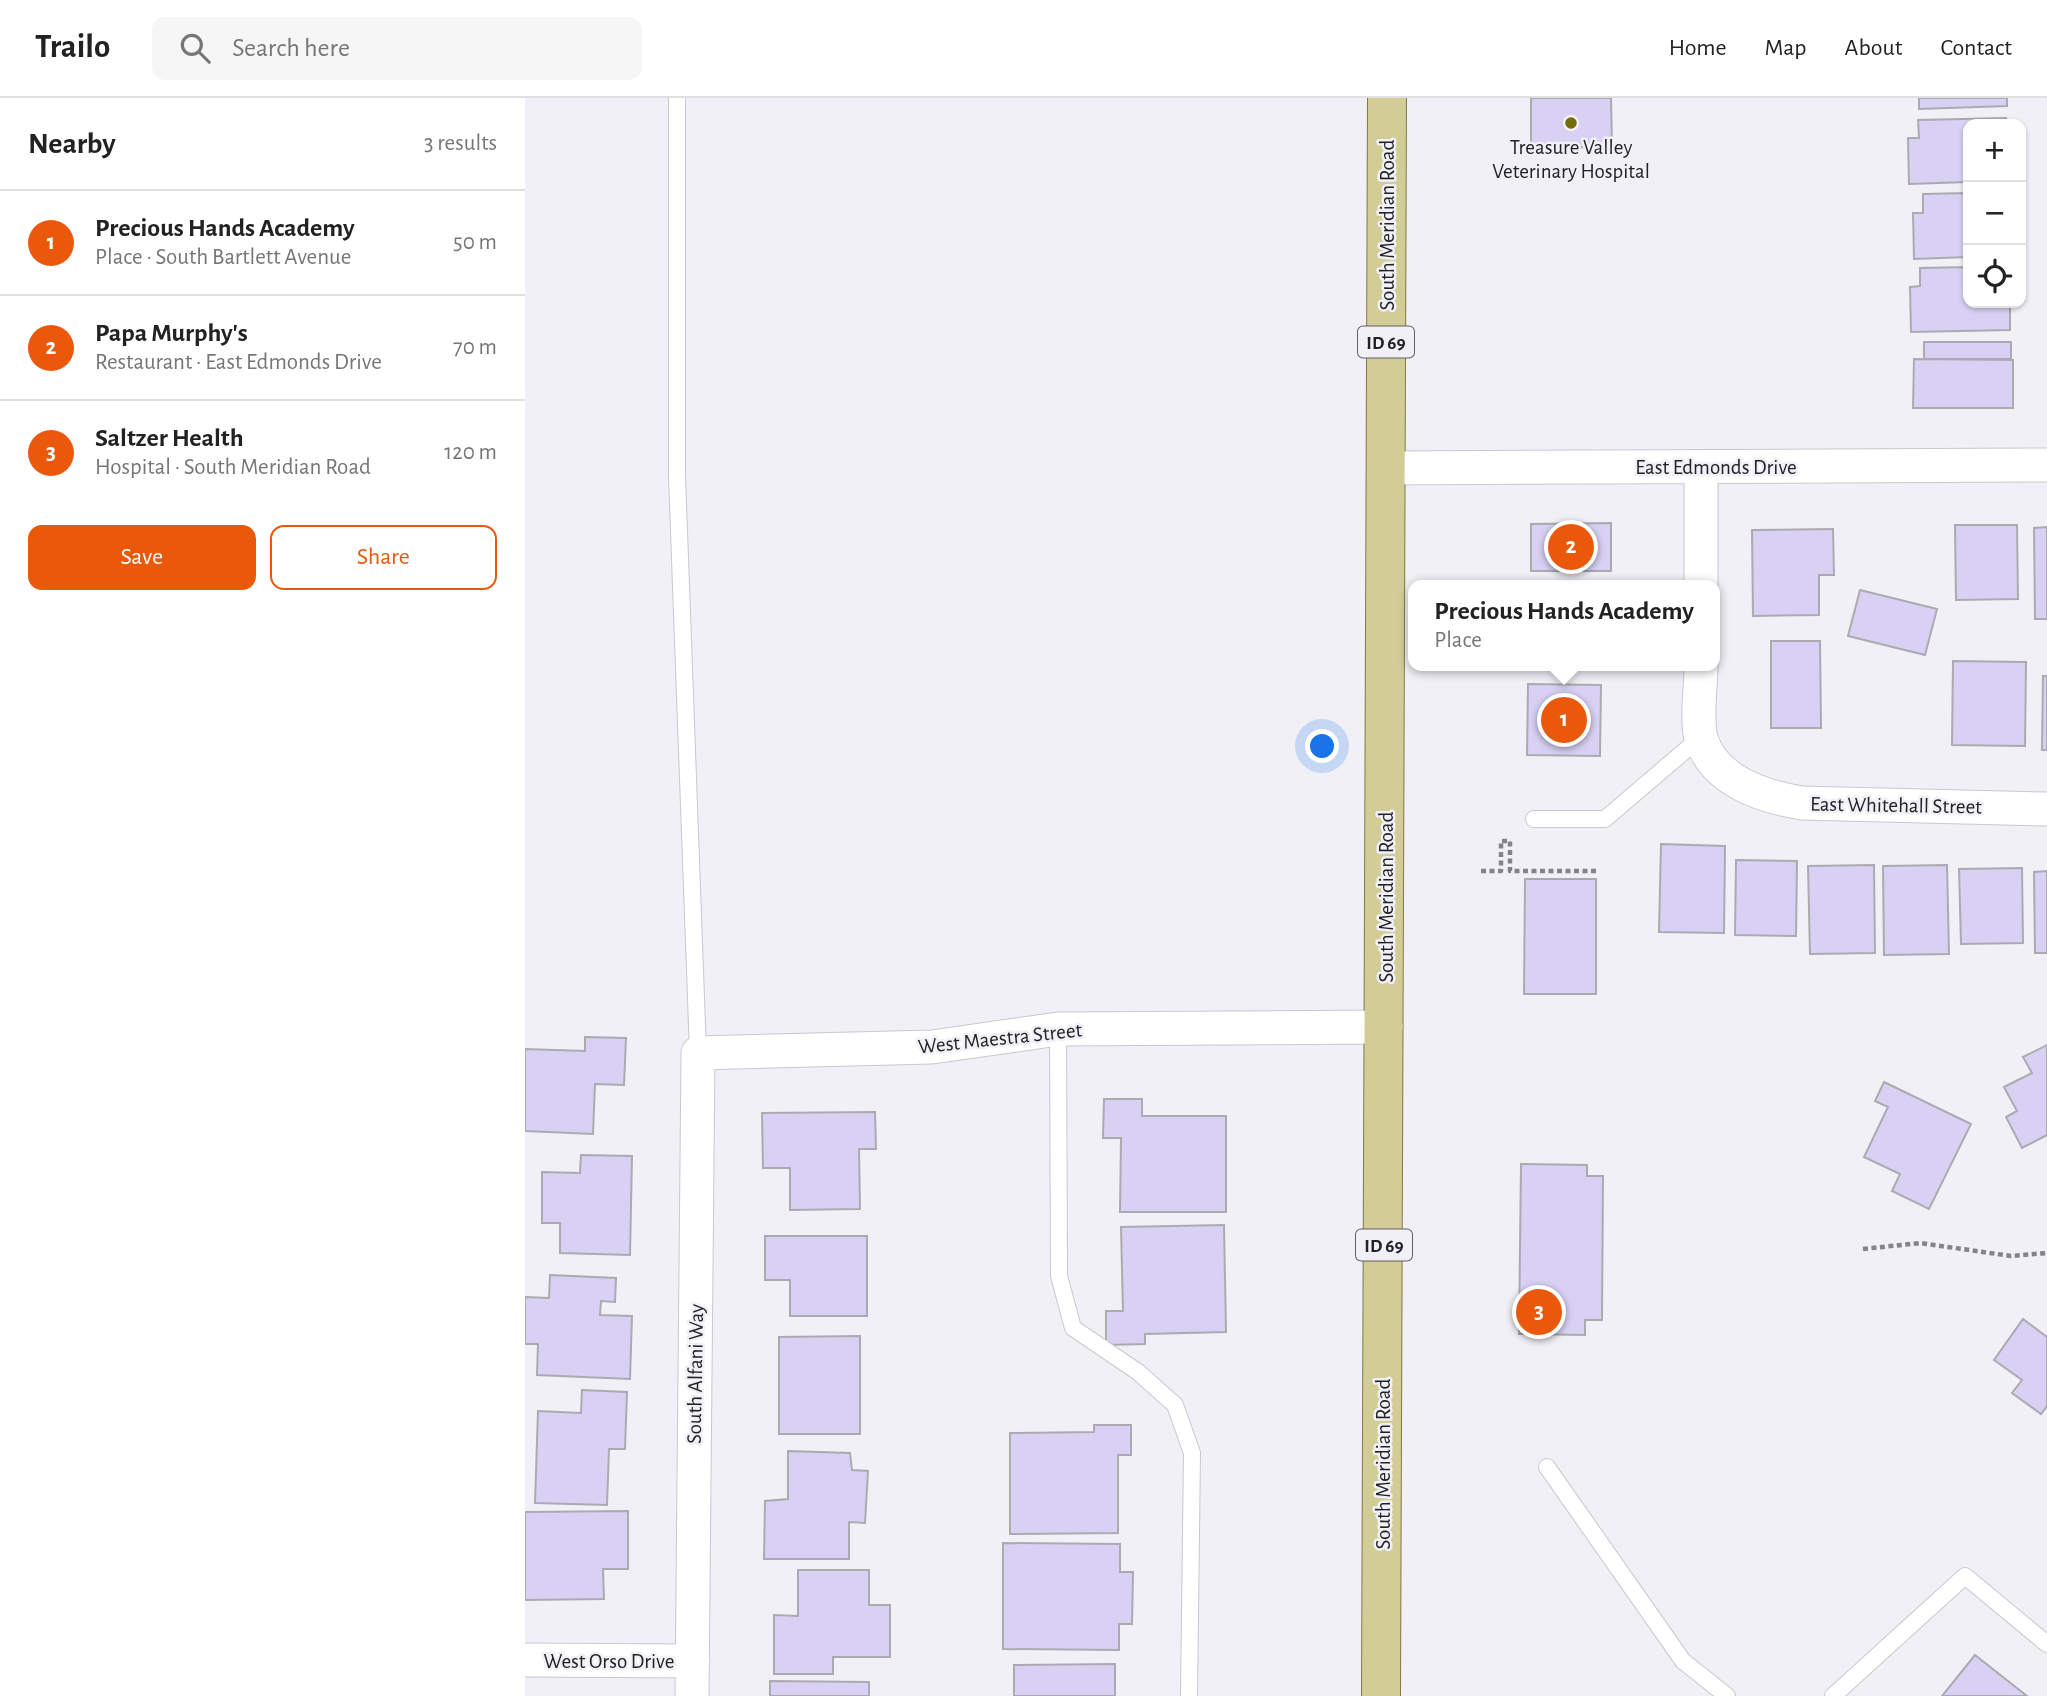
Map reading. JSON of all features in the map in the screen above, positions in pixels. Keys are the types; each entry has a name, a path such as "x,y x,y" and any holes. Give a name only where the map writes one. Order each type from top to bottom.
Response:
{"main road":[{"name":"South Meridian Road","path":"1381,1696 1386,1027 1387,98"}],"street":[{"name":"East Edmonds Drive","path":"1386,468 2047,465"},
{"path":"1701,467 1701,580"},
{"path":"1701,671 1701,737"},
{"name":"East Whitehall Street","path":"1701,737 1713,758 1747,789 1771,798 1802,803 2047,809"},
{"name":"West Maestra Street","path":"698,1053 932,1047 1058,1029 1386,1027"},
{"name":"South Alfani Way","path":"692,1696 698,1053"},
{"name":"West Orso Drive","path":"525,1660 693,1661"}],"lane":[{"path":"677,98 677,476 698,1053"},
{"path":"1534,819 1605,820 1701,737"},
{"path":"1058,1029 1059,1276 1073,1328 1138,1372 1175,1405 1192,1452 1188,1696"},
{"path":"1547,1467 1683,1661 1727,1696"},
{"path":"1833,1696 1965,1576 2047,1644"}],"path":[{"path":"1481,870 1501,870 1501,841 1510,841 1510,871 1596,871"},
{"path":"1863,1249 1920,1243 2011,1256 2047,1253"}],"building":[{"name":"Treasure Valley Veterinary Hospital","path":"1531,98 1611,98 1612,147 1531,148"},
{"path":"1919,98 2007,98 2007,106 1919,109"},
{"path":"2006,118 2006,119 1963,119 1963,182 1909,184 1908,138 1919,138 1918,120"},
{"path":"1963,193 1963,257 1914,259 1913,213 1923,213 1923,194"},
{"path":"1963,267 1963,308 2010,308 2010,330 1911,332 1910,287 1920,286 1920,268"},
{"path":"1924,342 2011,342 2011,359 1924,359"},
{"path":"1914,359 2013,360 2013,408 1913,408"},
{"path":"1611,523 1611,571 1531,571 1531,524"},
{"path":"1955,525 2017,525 2018,599 1956,600"},
{"path":"2047,527 2047,619 2035,619 2034,528"},
{"path":"1833,529 1834,575 1819,575 1819,615 1753,616 1752,530"},
{"path":"1860,590 1937,609 1925,655 1848,636"},
{"path":"1771,641 1820,641 1821,728 1771,728"},
{"path":"1953,661 2026,662 2025,746 1952,745"},
{"path":"2043,676 2047,676 2047,750 2042,750"},
{"path":"1528,684 1601,685 1600,756 1527,755"},
{"path":"1661,844 1725,846 1724,933 1659,932"},
{"path":"1736,860 1797,861 1796,936 1735,935"},
{"path":"1874,865 1875,953 1810,954 1808,866"},
{"path":"1947,865 1949,954 1884,955 1883,866"},
{"path":"2022,868 2023,943 1961,944 1959,869"},
{"path":"2047,871 2047,953 2035,953 2034,872"},
{"path":"1525,879 1596,879 1596,994 1524,994"},
{"path":"585,1037 626,1038 624,1085 595,1084 593,1134 525,1131 525,1049 585,1051"},
{"path":"2047,1045 2047,1135 2022,1148 2006,1117 2017,1111 2004,1087 2032,1073 2023,1057"},
{"path":"1884,1082 1971,1124 1929,1209 1892,1191 1900,1174 1864,1157 1888,1107 1875,1101"},
{"path":"1104,1099 1142,1099 1142,1116 1226,1116 1226,1212 1120,1212 1121,1138 1103,1138"},
{"path":"875,1112 876,1149 859,1149 860,1209 790,1210 790,1168 763,1168 762,1113"},
{"path":"581,1155 632,1156 630,1255 560,1253 560,1223 542,1223 542,1172 580,1173"},
{"path":"1521,1164 1587,1165 1587,1176 1603,1176 1602,1320 1585,1320 1585,1335 1519,1334"},
{"path":"1224,1225 1226,1332 1145,1334 1145,1344 1106,1345 1106,1311 1123,1311 1121,1227"},
{"path":"765,1236 867,1236 867,1316 790,1316 790,1280 765,1280"},
{"path":"550,1275 616,1278 615,1302 601,1301 600,1315 632,1316 630,1379 537,1375 538,1344 525,1344 525,1297 549,1298"},
{"path":"2023,1319 2047,1337 2047,1406 2041,1414 2012,1393 2022,1380 1994,1360"},
{"path":"860,1336 860,1434 779,1434 779,1337"},
{"path":"582,1390 627,1392 625,1449 609,1449 607,1505 535,1503 538,1411 581,1413"},
{"path":"1094,1425 1131,1425 1131,1455 1118,1455 1118,1533 1010,1534 1010,1433 1094,1432"},
{"path":"788,1451 850,1453 852,1470 868,1471 865,1523 849,1522 849,1559 764,1559 765,1501 788,1499"},
{"path":"628,1511 628,1569 603,1569 604,1599 525,1600 525,1512"},
{"path":"1003,1543 1120,1544 1120,1572 1133,1572 1132,1624 1119,1624 1119,1650 1003,1649"},
{"path":"798,1570 869,1570 869,1605 890,1605 890,1657 833,1657 833,1674 774,1674 774,1615 798,1616"},
{"path":"1975,1655 2008,1681 2027,1696 1942,1696"},
{"path":"1115,1664 1115,1696 1014,1696 1014,1665"},
{"path":"770,1681 869,1682 869,1696 770,1696"}],"place":[{"name":"Treasure Valley Veterinary Hospital","path":"1571,123"},
{"name":"Papa Murphy's","path":"1571,547"},
{"name":"Precious Hands Academy","path":"1564,720"},
{"name":"Saltzer Health","path":"1539,1312"}]}
